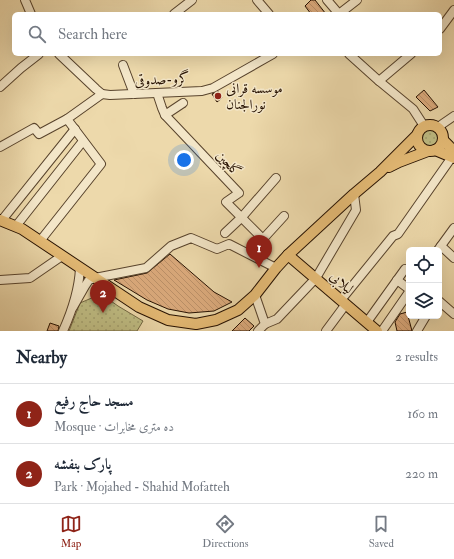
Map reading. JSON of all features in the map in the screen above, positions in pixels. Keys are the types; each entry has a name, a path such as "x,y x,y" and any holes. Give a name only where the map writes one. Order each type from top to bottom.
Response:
{"main road":[{"path":"1,220 22,229 139,307 168,320 197,327 238,310 255,295 288,255 380,172 418,135 421,128 432,124 438,127 443,133 442,144 432,150 399,162 380,172"},
{"path":"418,135 418,143 421,147 453,155"},
{"path":"443,140 453,155"},
{"name":"لیلابی","path":"288,255 376,331"}],"street":[{"path":"25,0 30,12"},
{"path":"177,12 192,0"},
{"path":"257,0 267,12"},
{"path":"327,0 337,12"},
{"path":"342,12 357,0"},
{"path":"442,26 454,10"},
{"path":"0,87 36,56"},
{"path":"0,147 34,128 39,134 67,119 102,94 62,56"},
{"name":"گرو-صدوقی","path":"102,94 110,95 202,91 213,88 269,56"},
{"path":"352,56 379,81 414,109 424,126"},
{"path":"379,81 409,56"},
{"path":"123,65 134,94"},
{"name":"گلچین","path":"157,93 165,114 239,193 226,202 263,239 284,216"},
{"path":"165,114 183,103"},
{"path":"438,127 454,116"},
{"path":"40,241 101,164 67,119"},
{"path":"1,220 74,129"},
{"path":"16,226 83,141"},
{"path":"326,331 343,302 393,236 398,234 453,155"},
{"path":"225,233 242,217 276,178"},
{"path":"258,331 266,324 277,319 316,278 356,210 354,194"},
{"path":"441,247 454,228"},
{"path":"72,307 89,280 146,268 172,246 191,238 217,249 228,244 276,268"},
{"path":"442,249 454,258"},
{"path":"0,280 30,278 62,256"},
{"path":"63,331 72,307 80,268"},
{"path":"367,322 405,269"},
{"path":"397,280 406,287"},
{"path":"255,295 266,324"},
{"path":"382,331 406,296"},
{"path":"442,303 453,312"},
{"path":"416,331 424,319"}],"shaded area":[{"path":"426,129 434,129 439,134 437,145 434,147 426,147 421,142 421,134"},
{"path":"101,294 143,321 137,331 69,331 80,303"}],"building":[{"path":"311,0 315,0 324,12 310,12 305,6"},
{"path":"424,90 438,107 430,111 416,97"},
{"name":"موسسه قرانی نورالجنان","path":"218,91 222,98 217,102 212,94"},
{"path":"170,254 214,292 232,302 214,311 189,313 168,309 147,300 114,280 147,273"},
{"path":"406,312 406,319 409,319 412,331 397,331 395,322 400,314"},
{"path":"245,318 254,326 249,331 232,331"},
{"path":"50,323 59,326 58,331 47,331"}],"place":[{"name":"موسسه قرانی نورالجنان","path":"218,96"},
{"name":"مسجد حاج رفیع","path":"259,268"},
{"name":"پارک بنفشه","path":"103,313"}]}
